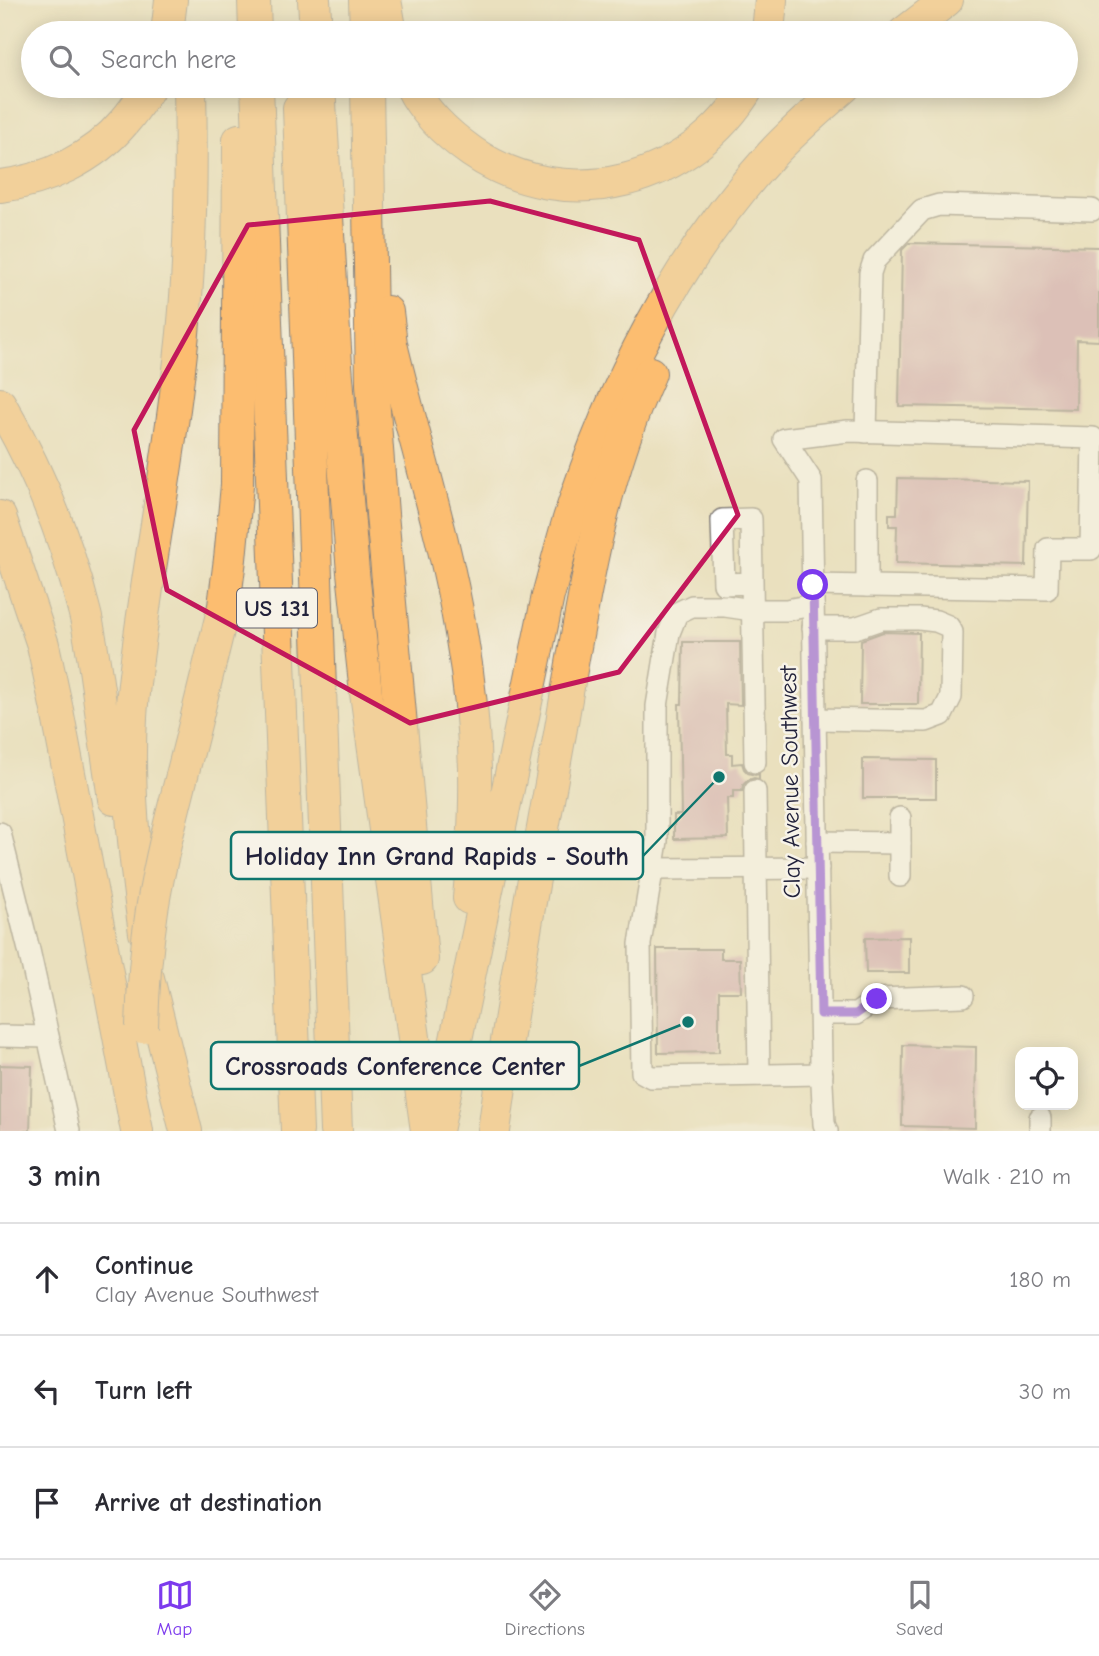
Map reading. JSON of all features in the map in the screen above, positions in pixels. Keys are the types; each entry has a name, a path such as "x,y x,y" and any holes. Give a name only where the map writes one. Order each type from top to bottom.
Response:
{"highway":[{"path":"168,21 171,0"},
{"path":"186,0 187,21"},
{"path":"241,21 242,0"},
{"path":"254,0 255,21"},
{"path":"295,0 296,21"},
{"path":"314,0 315,21"},
{"path":"365,0 366,21"},
{"path":"385,0 389,21"},
{"path":"769,21 771,0"},
{"path":"920,21 947,0"},
{"path":"0,186 29,182 76,161 123,124 141,98"},
{"path":"147,1131 149,1022 130,795 130,743 136,665 170,448 181,358 191,193 190,98"},
{"path":"149,1022 144,983 152,910 224,606 230,559 236,485 240,98"},
{"name":"US 131","path":"257,98 296,1131"},
{"name":"US 131","path":"298,98 336,1131"},
{"path":"320,98 336,365 353,572 368,707 431,1126"},
{"path":"368,98 372,384 431,1061 431,1126"},
{"path":"418,98 457,142 485,160 518,175 552,183 589,185 623,181 654,171 679,158 710,135 741,98"},
{"path":"431,1126 548,596 568,521 592,452 623,380 676,282 711,231 770,156 833,98"},
{"path":"494,1131 516,980 588,578 618,453 638,399 671,327 708,265 749,204 837,98"},
{"path":"370,162 391,344 442,543 461,632 470,694 475,769 468,908 431,1126"},
{"path":"0,404 24,447 53,513 85,613 149,1022 186,1131"},
{"path":"0,517 46,658 137,1131"}],"street":[{"path":"822,1074 651,1077 642,1072 640,944 657,841 657,706 669,633 677,613 692,606 786,610 813,595 867,586 1047,589 1048,549 1091,549 1096,428 866,432 870,273 874,261 922,210 939,205 1093,209"},
{"name":"Clay Avenue Southwest","path":"827,1131 824,1124 822,1074 811,480 784,439 848,431 866,432"},
{"path":"867,481 867,586"},
{"path":"752,583 755,762"},
{"path":"813,628 855,628 881,619 919,619 936,621 953,632 951,697 942,715 926,722 815,719"},
{"path":"755,791 759,1075"},
{"path":"900,818 900,876"},
{"path":"0,833 8,898 48,1037 69,1131"},
{"path":"817,842 900,843"},
{"path":"653,869 818,867"},
{"path":"821,1014 856,1014 877,999 962,996"},
{"path":"0,1036 48,1037"}],"highlighted area":[{"path":"490,201 639,240 738,515 619,672 410,723 167,590 134,430 248,225"}],"building":[{"path":"909,243 1099,247 1099,341 1077,340 1076,409 899,406 902,250"},
{"path":"898,478 1028,481 1026,566 896,563 897,526 889,526 889,514 897,514"},
{"path":"883,632 919,633 918,704 860,704 861,640"},
{"path":"683,642 740,642 741,705 726,704 727,754 732,754 732,764 742,763 748,773 759,774 759,779 748,780 742,791 733,791 733,798 727,798 728,838 674,839 674,815 681,815 679,704 682,704"},
{"path":"863,759 936,760 936,798 863,798"},
{"path":"909,937 909,973 866,973 865,938"},
{"path":"657,949 721,949 721,959 740,959 741,992 719,992 719,1052 658,1053"},
{"path":"903,1045 976,1047 975,1128 902,1126"},
{"path":"0,1065 32,1066 30,1131 0,1131"}],"place":[{"name":"Holiday Inn Grand Rapids - South","path":"719,777"},
{"name":"Crossroads Conference Center","path":"688,1022"}],"route":[{"path":"813,585 821,1014 856,1014 877,999"}]}
